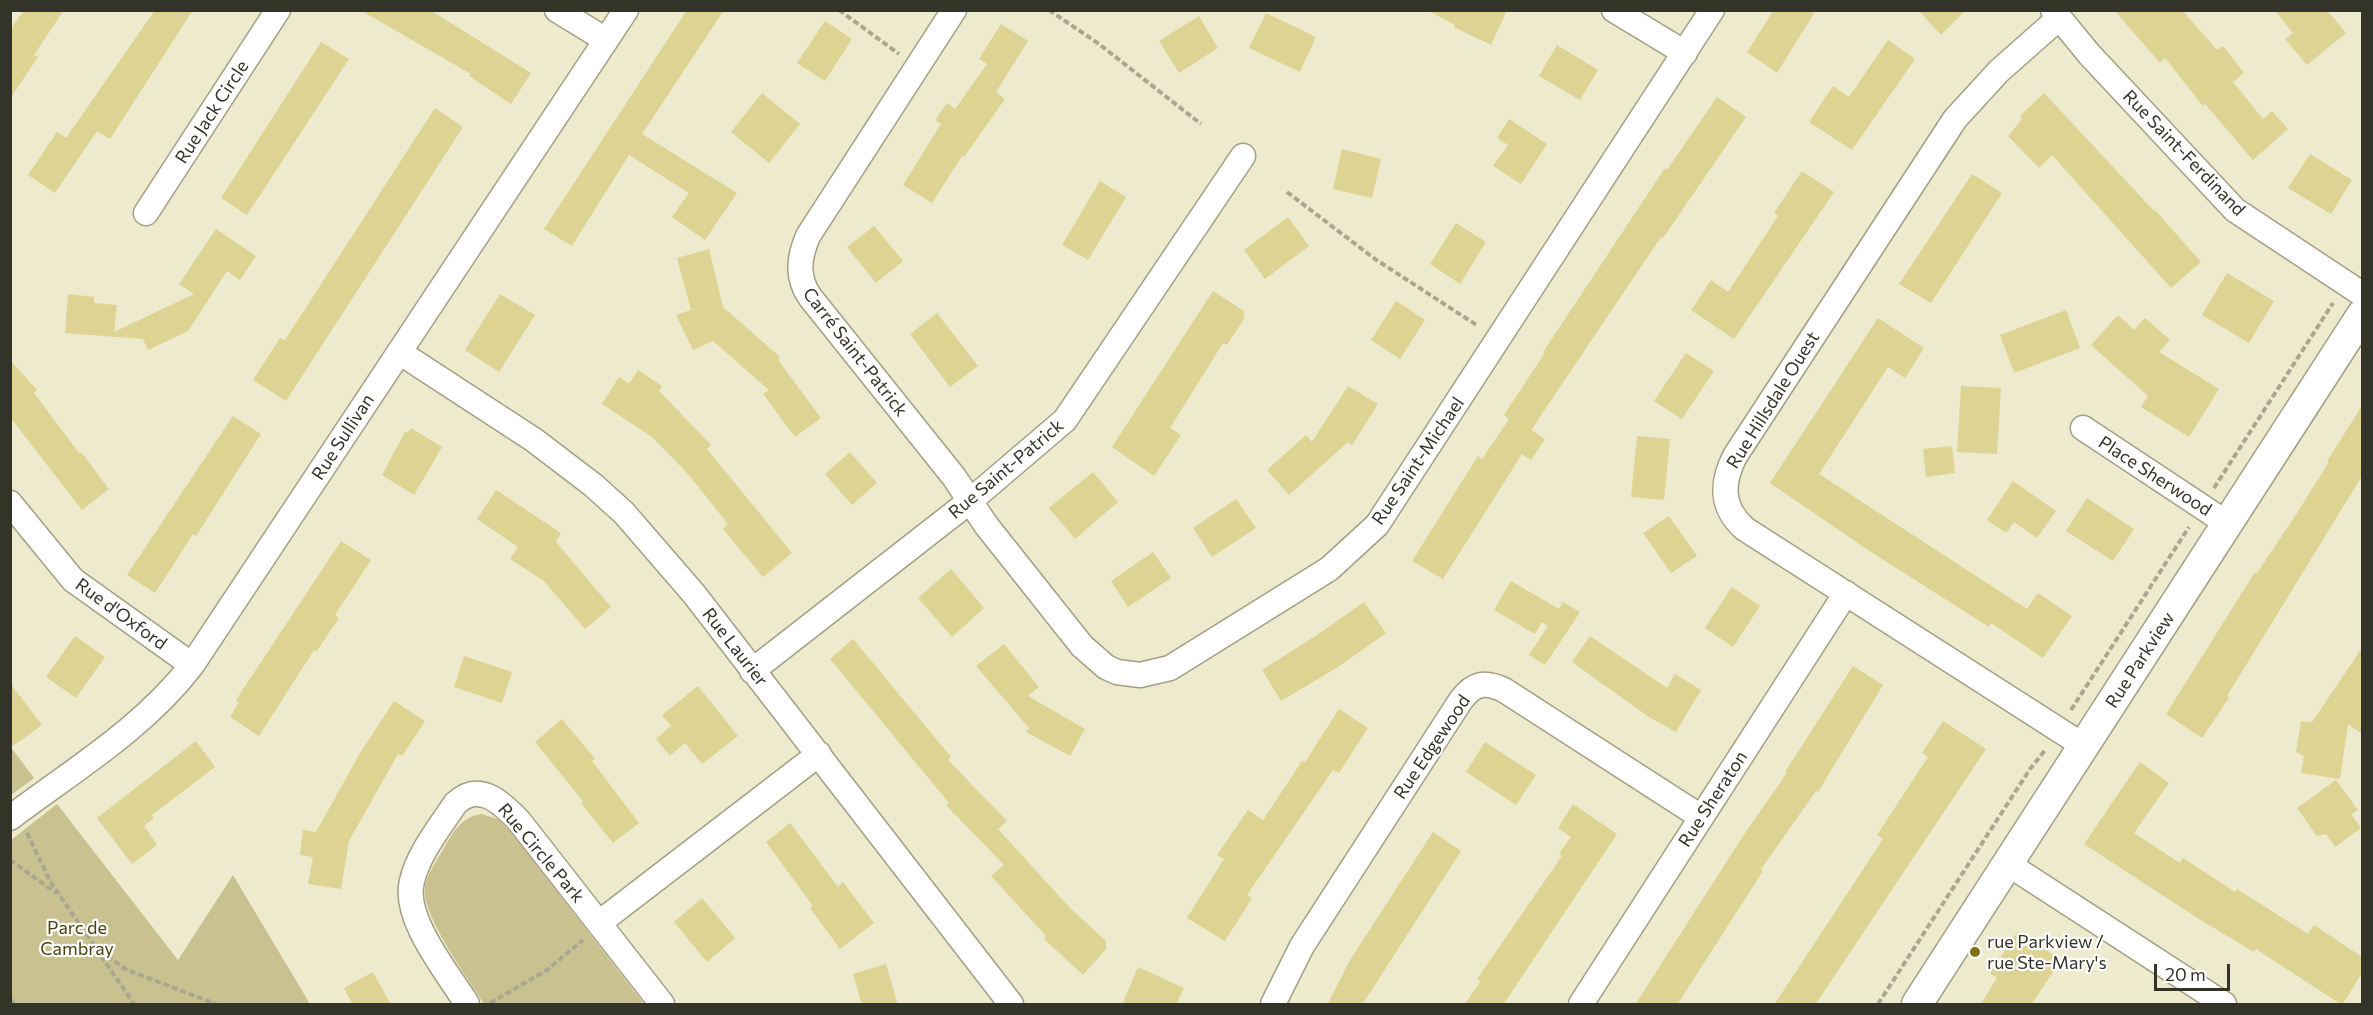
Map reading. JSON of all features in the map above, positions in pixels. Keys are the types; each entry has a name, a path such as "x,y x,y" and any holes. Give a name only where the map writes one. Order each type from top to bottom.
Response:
{"street":[{"name":"Rue Jack Circle","path":"146,213 278,10"},
{"path":"558,10 606,40"},
{"name":"Rue Sullivan","path":"19,826 148,712 192,665 626,10"},
{"name":"Carré Saint-Patrick","path":"954,10 808,236 800,258 800,272 810,297 970,501"},
{"path":"1614,10 1685,53"},
{"name":"Rue Saint-Michael","path":"970,501 1082,646 1106,667 1129,675 1154,674 1170,668 1329,569 1377,525 1712,10"},
{"name":"Rue Saint-Ferdinand","path":"2056,14 2235,210 2362,294"},
{"name":"Rue Hillsdale Ouest","path":"2056,14 1955,118 1729,467 1725,479 1726,502 1736,521 2084,746"},
{"name":"Rue Saint-Patrick","path":"752,671 970,501 1065,420 1242,156"},
{"name":"Rue Parkview","path":"1917,1005 2362,315"},
{"name":"Rue Laurier","path":"399,352 534,440 609,499 669,564 819,754 1011,1005"},
{"name":"Place Sherwood","path":"2083,428 2228,524"},
{"name":"Rue d'Oxford","path":"10,503 73,580 192,665"},
{"name":"Rue Sheraton","path":"1581,1005 1846,593"},
{"name":"Rue Edgewood","path":"1273,1005 1318,921 1461,700 1474,686 1490,684 1504,690 1701,817"},
{"path":"599,923 819,754"},
{"name":"Rue Circle Park","path":"467,1005 419,927 410,905 410,892 420,861 462,798 478,793 488,795 508,809 662,1005"},
{"path":"2008,864 2224,1005"}],"path":[{"path":"839,10 903,57"},
{"path":"1049,10 1099,44 1201,124"},
{"path":"1287,192 1402,278 1484,329"},
{"path":"2222,475 2326,314"},
{"name":"Rue Parkview","path":"2076,701 2162,565 2183,536"},
{"path":"1878,1005 2030,769 2039,759"},
{"path":"19,826 61,896 134,1005"},
{"path":"10,860 61,896"},
{"path":"487,1005 548,970 575,949 599,923"},
{"path":"91,942 117,965 216,1005"},
{"path":"10,999 15,1005"}],"green space":[{"path":"10,746 34,778 11,795 10,795"},
{"name":"Parc de Cambray","path":"57,804 178,960 233,875 310,1004 11,1004 11,840"},
{"path":"481,814 498,819 510,831 644,1004 484,1004 457,963 425,899 425,887 430,871 448,840 464,821"}],"building":[{"path":"24,10 64,10 34,55 38,57 10,99 10,30"},
{"path":"155,10 193,10 110,139 97,131 55,193 28,175 57,132 66,138"},
{"path":"360,10 430,10 531,73 511,104 469,76 471,74"},
{"path":"687,10 724,10 642,134 737,193 705,240 672,217 689,193 629,155 572,246 544,229"},
{"path":"1427,10 1507,10 1491,45 1454,27 1455,25"},
{"path":"1774,10 1816,10 1777,73 1747,52"},
{"path":"1918,10 1966,10 1941,35"},
{"path":"2114,10 2182,10 2217,50 2223,46 2244,73 2233,82 2263,119 2272,111 2288,129 2253,160 2205,104 2203,106 2165,58 2160,63"},
{"path":"2274,10 2327,10 2346,33 2307,65 2285,39 2293,33"},
{"path":"1266,13 1316,37 1300,72 1249,48"},
{"path":"1199,16 1218,48 1179,73 1159,41"},
{"path":"825,21 852,39 825,81 797,63"},
{"path":"1001,24 1028,41 996,92 1005,99 964,157 962,156 932,203 903,185 941,124 935,120 947,103 955,109 987,64 979,59"},
{"path":"1888,40 1915,59 1852,150 1809,122 1833,86 1849,97"},
{"path":"321,42 349,59 247,215 221,198"},
{"path":"1557,45 1598,70 1580,100 1539,76"},
{"path":"762,93 800,124 769,163 731,132"},
{"path":"2044,93 2201,262 2171,288 2052,155 2039,168 2008,136 2022,119 2020,116"},
{"path":"1717,97 1746,117 1663,238 1661,237 1531,430 1545,439 1531,460 1522,454 1443,579 1412,561 1478,456 1482,459 1509,419 1504,415 1544,354 1543,352 1665,168 1667,170"},
{"path":"435,108 463,127 286,401 253,380 280,338 285,340"},
{"path":"1509,119 1547,144 1521,184 1493,166 1508,145 1497,138"},
{"path":"1342,149 1381,159 1372,198 1333,189"},
{"path":"2310,154 2352,180 2331,214 2288,188"},
{"path":"1802,171 1834,192 1734,339 1691,310 1711,280 1728,292 1778,216 1774,213"},
{"path":"1972,174 2002,193 1931,303 1899,284"},
{"path":"1100,181 1126,197 1088,260 1062,245"},
{"path":"1288,217 1309,246 1265,279 1244,250"},
{"path":"1456,223 1486,242 1460,284 1430,264"},
{"path":"874,226 903,261 876,283 847,247"},
{"path":"216,229 256,256 240,280 227,271 188,331 148,350 143,339 65,333 68,294 94,297 94,303 117,305 114,332 194,294 179,284"},
{"path":"709,249 723,307 780,357 778,360 821,418 795,437 763,394 769,390 713,341 693,350 676,315 691,310 677,258"},
{"path":"2227,273 2274,301 2249,343 2202,315"},
{"path":"1213,291 1244,311 1244,319 1227,345 1223,343 1170,428 1181,435 1154,476 1112,447"},
{"path":"500,294 535,315 499,372 465,350"},
{"path":"1396,301 1425,320 1400,359 1371,340"},
{"path":"2066,310 2080,348 2014,373 2000,335"},
{"path":"937,313 978,366 950,387 910,334"},
{"path":"2118,315 2134,330 2145,318 2170,340 2159,352 2219,389 2189,437 2141,407 2148,396 2091,345"},
{"path":"1878,318 1924,348 1905,378 1888,367 1819,474 2027,609 2038,593 2072,616 2043,658 1991,623 1989,627 1868,550 1770,483"},
{"path":"1686,353 1714,371 1682,419 1654,401"},
{"path":"10,360 37,390 34,393 109,489 82,510 10,417"},
{"path":"638,370 662,386 659,391 711,445 707,449 792,553 763,577 723,529 728,524 688,474 652,437 602,404 619,377 629,384"},
{"path":"1348,386 1378,404 1352,445 1348,442 1289,495 1267,470 1306,435 1312,442"},
{"path":"1961,386 2001,388 1997,454 1957,452"},
{"path":"2362,406 2362,476 2227,696 2229,698 2202,738 2166,714 2255,572 2257,573 2297,513"},
{"path":"233,416 261,434 196,536 193,534 155,593 127,575"},
{"path":"411,428 442,447 414,495 382,475 405,432 407,433"},
{"path":"1637,436 1670,439 1664,500 1631,497"},
{"path":"1952,446 1955,473 1926,477 1923,449"},
{"path":"850,452 877,483 852,505 825,474"},
{"path":"1093,472 1118,502 1075,539 1049,508"},
{"path":"2013,481 2056,511 2037,538 2014,522 2006,533 1987,520"},
{"path":"496,490 561,533 556,542 611,607 585,629 544,581 510,559 518,547 477,519"},
{"path":"2087,498 2134,529 2113,561 2066,531"},
{"path":"1236,499 1256,528 1212,557 1193,528"},
{"path":"1669,516 1697,556 1671,573 1643,533"},
{"path":"341,541 371,560 335,615 339,618 316,652 314,650 259,736 230,717 239,702 236,700"},
{"path":"1153,552 1171,578 1128,607 1111,581"},
{"path":"951,569 984,608 952,637 918,598"},
{"path":"1511,581 1559,609 1563,602 1580,612 1545,665 1529,655 1548,626 1542,622 1535,634 1494,610"},
{"path":"1732,587 1760,606 1733,647 1705,628"},
{"path":"1364,602 1386,633 1338,667 1281,701 1262,670"},
{"path":"75,636 105,657 76,698 46,677"},
{"path":"1590,636 1667,688 1675,674 1701,690 1676,732 1649,717 1572,662"},
{"path":"853,639 951,757 948,760 1007,821 998,829 1069,907 1106,941 1106,949 1083,975 1044,939 1046,936 991,876 1004,865 946,805 949,803 830,659"},
{"path":"1004,644 1039,687 1028,696 1085,729 1070,756 1026,732 1029,728 976,666"},
{"path":"2362,648 2362,734 2348,724 2340,779 2301,773 2304,756 2296,752 2301,721 2312,722"},
{"path":"464,656 512,672 502,703 454,687"},
{"path":"1853,666 1883,685 1818,792 1816,791 1761,869 1763,871 1677,1005 1635,1005 1743,836 1787,773 1785,772"},
{"path":"10,683 42,725 10,748"},
{"path":"698,686 738,736 702,764 685,743 670,756 656,739 671,726 662,715"},
{"path":"394,701 425,721 402,756 398,754 349,841 341,889 308,884 313,857 300,855 303,830 316,832 360,753"},
{"path":"1339,709 1368,728 1339,773 1333,770 1247,895 1252,898 1225,941 1187,918 1224,859 1217,855 1248,810 1263,820 1302,761 1305,762"},
{"path":"562,719 595,759 592,761 639,823 613,843 581,803 583,801 535,742"},
{"path":"1943,721 1986,749 1815,1005 1774,1005 1883,839 1877,835 1928,757 1922,753"},
{"path":"196,741 215,767 152,815 154,818 144,826 157,845 132,864 97,818"},
{"path":"1485,742 1536,775 1516,805 1466,772"},
{"path":"2140,762 2169,783 2134,833 2180,863 2183,858 2235,892 2237,889 2308,934 2314,925 2362,957 2362,973 2342,1005 2256,949 2254,952 2199,919 2084,844"},
{"path":"2336,780 2358,810 2351,814 2361,828 2335,847 2326,834 2317,836 2297,808"},
{"path":"1573,804 1617,834 1503,1005 1464,1005 1481,981 1477,979 1562,856 1559,854 1571,837 1558,828"},
{"path":"790,823 838,887 843,882 874,923 840,949 810,908 813,906 766,842"},
{"path":"1433,832 1461,851 1362,1005 1327,1005 1350,960"},
{"path":"702,898 735,938 707,962 674,922"},
{"path":"2018,931 2061,960 2031,1005 1980,1005 1997,978 1990,973"},
{"path":"886,964 898,1005 862,1005 853,974"},
{"path":"1138,967 1184,988 1176,1005 1122,1005"},
{"path":"373,972 391,1005 353,1005 344,988"}],"place":[{"name":"rue Parkview / rue Ste-Mary's","path":"1975,952"}]}
